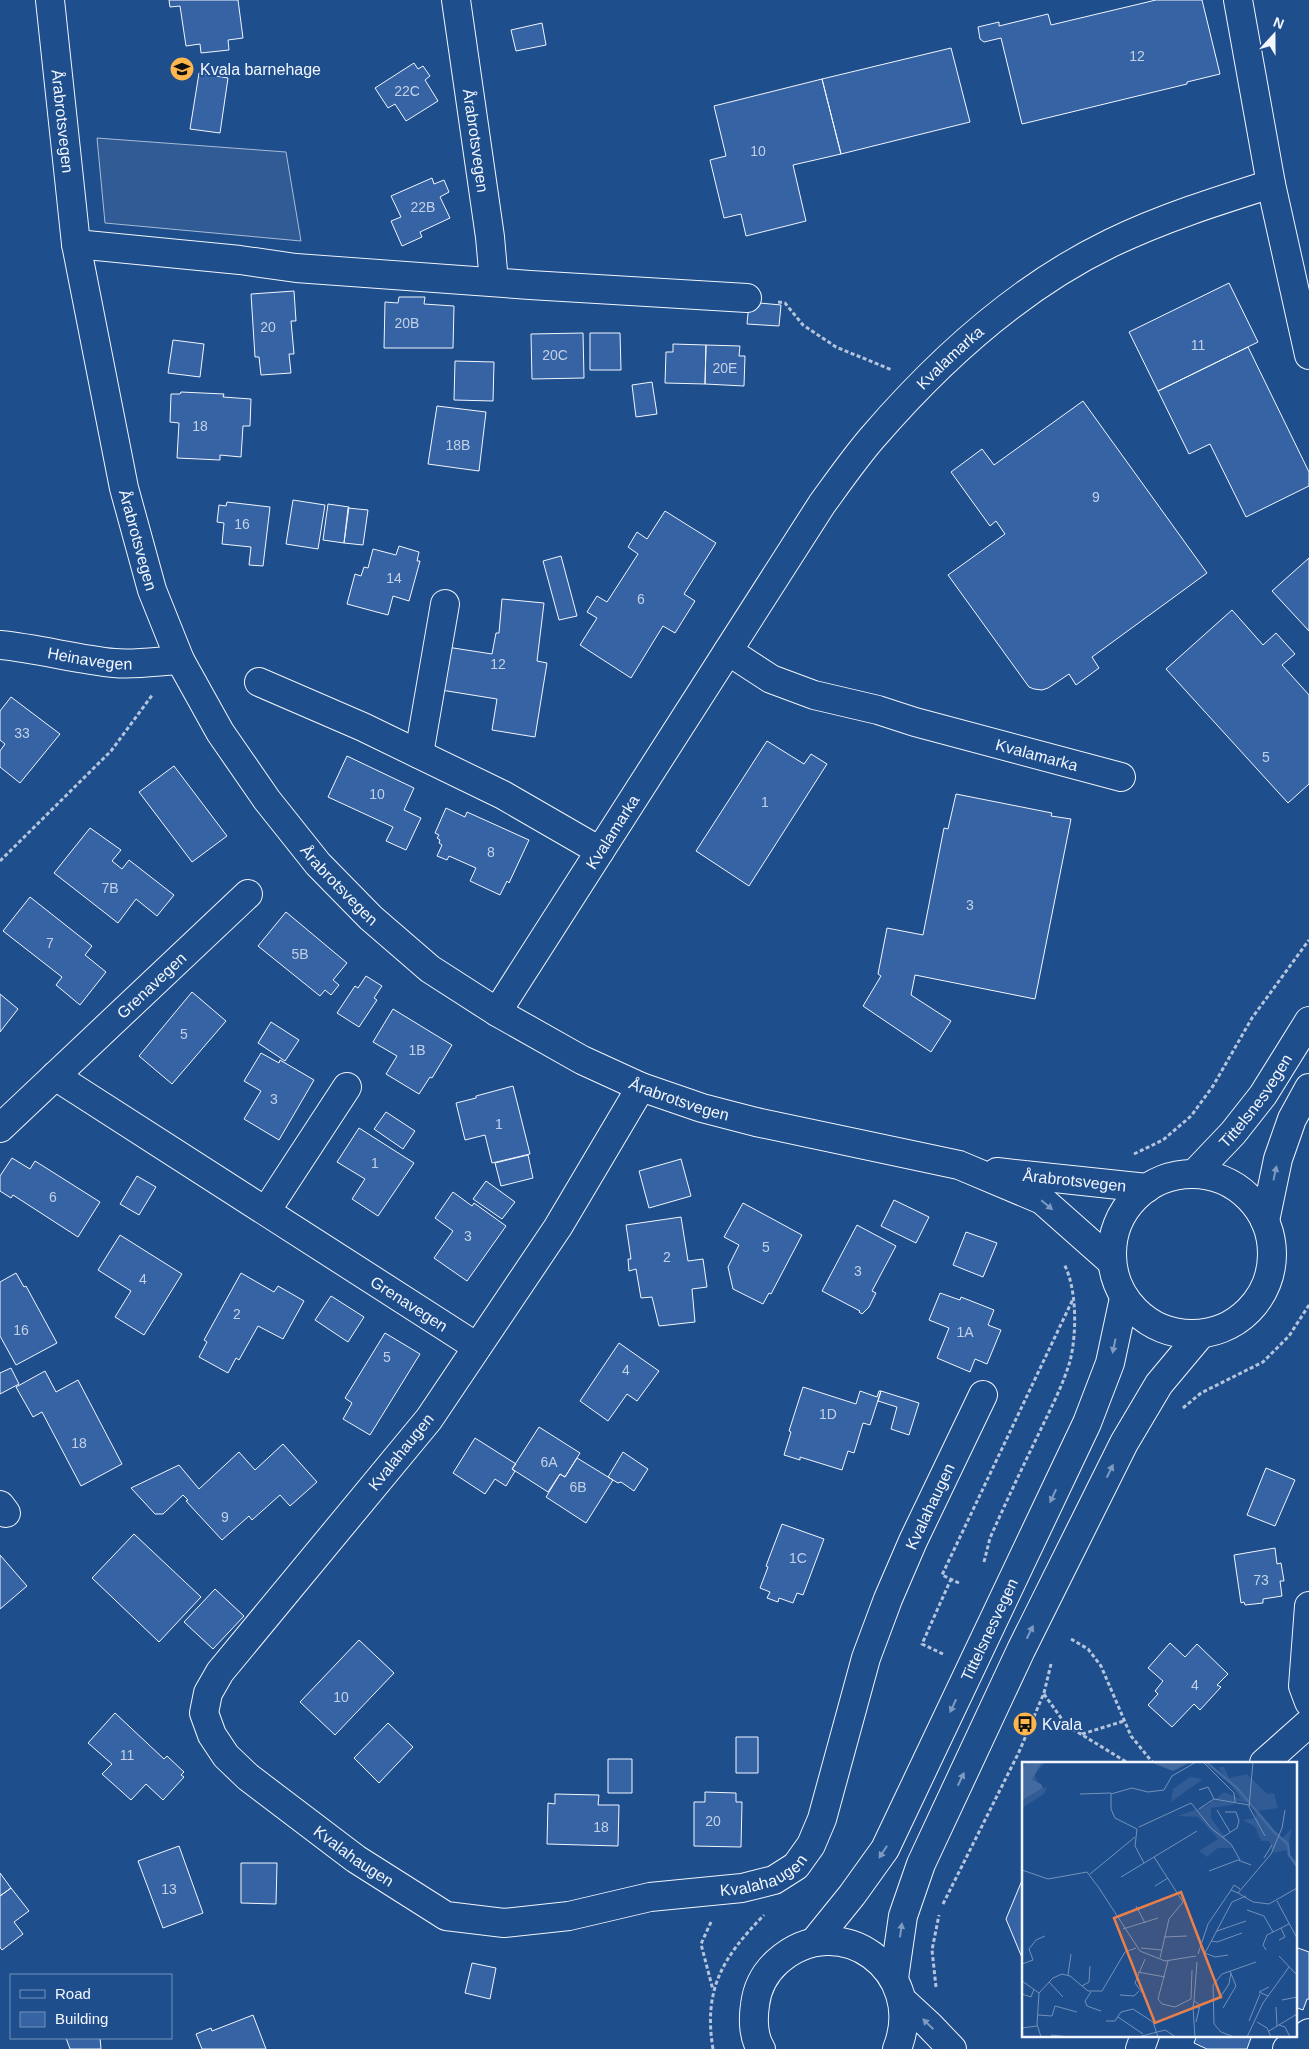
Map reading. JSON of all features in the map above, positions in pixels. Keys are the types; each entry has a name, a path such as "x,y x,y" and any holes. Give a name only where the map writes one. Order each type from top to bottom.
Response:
{"street":[{"name":"Årabrotsvegen","path":"50,0 76,244 124,488 152,590 182,665 220,732 267,800 318,864 371,918 430,968 498,1012 582,1060 641,1087 702,1108 756,1122 960,1165 1042,1200 1112,1262"},
{"name":"Årabrotsvegen","path":"456,0 490,237 494,282"},
{"path":"1238,0 1271,184 1309,355"},
{"name":"Kvalamarka","path":"498,1012 822,504 871,439 922,383 991,320 1048,280 1110,244 1189,210 1271,184"},
{"path":"76,244 240,260 296,268 747,298"},
{"path":"419,754 445,604"},
{"name":"Heinavegen","path":"0,645 32,648 87,660 182,665"},
{"name":"Kvalamarka","path":"728,651 771,679 814,695 878,710 915,722 1121,777"},
{"path":"259,682 363,727 503,795 600,851"},
{"name":"Grenavegen","path":"0,1128 248,894"},
{"name":"Tittelsnesvegen","path":"1194,1174 1232,1133 1263,1095 1309,1021"},
{"name":"Grenavegen","path":"55,1076 477,1347"},
{"path":"266,1211 347,1087"},
{"name":"Kvalahaugen","path":"641,1087 558,1227 429,1419 220,1672 208,1694 204,1713 212,1735 226,1756 242,1772 356,1859 446,1916 504,1923 569,1916 650,1896 742,1888 774,1880 796,1866 811,1845 822,1819 866,1658 888,1599 913,1541 983,1395"},
{"path":"1265,1221 1278,1159 1292,1119 1309,1088"},
{"name":"Årabrotsvegen","path":"972,1170 1147,1188"},
{"path":"1194,1174 1223,1180 1248,1197 1265,1221 1272,1245 1271,1271 1262,1295 1246,1314 1224,1328 1200,1335 1171,1332 1144,1319 1124,1298 1112,1262 1114,1234 1127,1208 1147,1188 1170,1177 1194,1174"},
{"name":"Tittelsnesvegen","path":"814,1942 852,1895 885,1849 1087,1423 1110,1363 1124,1298"},
{"path":"897,2049 904,2025 899,1990 903,1916 921,1864 1021,1650 1124,1443 1159,1384 1200,1335"},
{"path":"1309,1606 1303,1679 1303,1686 1309,1702"},
{"path":"1265,1762 1309,1723"},
{"path":"759,2048 753,2020 756,1993 769,1969 789,1951 814,1942 845,1942 873,1955 899,1990 952,2049"},
{"path":"1287,2049 1309,2033"},
{"path":"1140,2049 1145,2036"}],"path":[{"path":"747,298 785,303 803,325 836,347 922,383"},
{"path":"0,861 111,751 150,696 182,665"},
{"path":"1132,1154 1163,1140 1191,1116 1213,1086 1252,1018 1309,940"},
{"path":"984,1563 990,1538 1059,1392 1070,1360 1074,1330 1073,1298 1069,1272 1061,1257"},
{"path":"959,1582 942,1575 1073,1298"},
{"path":"1179,1411 1201,1394 1263,1362 1289,1336 1309,1304"},
{"path":"948,1647 944,1655 922,1644 951,1579"},
{"path":"1071,1639 1088,1650 1101,1666 1131,1736 1152,1762"},
{"path":"939,1993 935,1984 932,1950 940,1910 1018,1752 1044,1693 1052,1659"},
{"path":"1044,1693 1066,1725 1126,1762"},
{"path":"1082,1734 1124,1721"},
{"path":"713,1990 727,1960 744,1936 767,1912"},
{"path":"713,2049 710,2028 713,1990 701,1944 714,1914"}],"shaded area":[{"path":"97,138 286,152 301,241 105,223"}],"building":[{"path":"169,0 238,0 243,38 228,40 229,50 201,53 200,44 186,46 180,6 170,7"},
{"path":"1156,0 1202,0 1220,74 1187,82 1187,84 1022,124 1001,38 984,42 980,39 978,27 999,22 999,26 1048,14 1051,25"},
{"path":"542,23 546,45 516,51 511,30"},
{"path":"951,48 970,122 841,154 822,79"},
{"path":"414,63 418,69 423,66 430,76 425,80 438,101 406,121 395,104 388,108 375,88"},
{"path":"199,73 228,78 220,133 190,129"},
{"path":"822,79 841,154 793,165 806,221 746,236 741,214 724,218 710,160 726,156 714,106"},
{"path":"432,178 434,184 444,180 449,192 440,197 450,218 420,232 422,237 402,246 391,221 401,217 391,196"},
{"path":"1229,283 1258,342 1158,391 1129,332"},
{"path":"294,291 296,321 291,321 294,354 289,354 291,373 261,375 259,357 255,357 251,294"},
{"path":"399,297 425,297 424,304 454,306 453,348 384,348 385,302 398,303"},
{"path":"749,302 781,305 779,326 747,324"},
{"path":"583,333 584,378 532,379 531,334"},
{"path":"590,333 620,333 621,370 590,370"},
{"path":"173,340 204,344 200,377 168,373"},
{"path":"673,344 706,345 705,384 665,383 666,352 673,352"},
{"path":"706,345 740,346 739,356 745,356 744,386 705,384"},
{"path":"1248,347 1309,472 1309,486 1246,517 1210,444 1189,454 1158,391"},
{"path":"455,361 494,362 493,401 454,400"},
{"path":"652,382 657,414 636,417 632,385"},
{"path":"181,392 224,394 223,397 251,399 250,426 243,426 241,457 220,455 220,460 177,458 179,423 170,422 171,394 180,394"},
{"path":"1083,401 1207,573 1092,657 1099,668 1076,685 1069,674 1048,688 1042,690 1034,689 1029,687 948,575 1005,534 996,521 990,526 951,472 982,449 994,465"},
{"path":"437,406 486,412 479,471 428,464"},
{"path":"293,500 325,505 318,549 286,544"},
{"path":"227,502 270,507 263,566 249,565 251,547 222,544 224,523 217,522 219,505 226,506"},
{"path":"328,504 349,507 344,543 323,540"},
{"path":"348,508 368,510 363,545 344,543"},
{"path":"665,511 716,543 684,594 695,601 675,633 663,626 631,678 580,645 597,618 587,612 597,596 607,602 638,554 628,547 637,532 647,539"},
{"path":"399,546 419,552 417,561 420,561 409,601 393,596 388,615 347,604 355,574 361,576 364,567 368,568 373,549 396,555"},
{"path":"561,556 577,616 559,620 543,561"},
{"path":"1309,558 1309,631 1272,591"},
{"path":"502,599 544,603 537,661 547,663 535,737 492,730 497,699 441,690 447,647 492,654 496,633 499,633"},
{"path":"1232,610 1263,645 1276,633 1295,654 1282,665 1309,695 1309,784 1288,803 1166,669"},
{"path":"11,697 60,734 20,783 0,767 0,751 5,744 0,740 0,711"},
{"path":"767,741 804,764 811,754 827,764 749,886 696,851"},
{"path":"347,756 414,788 404,810 421,818 406,850 386,841 393,827 328,797"},
{"path":"174,766 227,836 192,862 139,792"},
{"path":"956,794 1052,813 1051,816 1071,819 1035,999 915,975 911,995 951,1021 931,1052 863,1006 881,976 878,974 887,928 923,935 944,828 948,829"},
{"path":"446,808 465,817 467,812 529,840 509,883 507,881 500,895 470,881 476,868 449,856 447,860 437,856 442,845 437,838 439,835 435,833"},
{"path":"90,828 121,850 112,861 122,869 129,860 174,895 157,916 136,899 118,923 54,873"},
{"path":"30,897 92,946 85,955 106,972 80,1005 56,985 62,977 3,931"},
{"path":"286,912 347,963 333,980 339,985 331,995 325,990 320,996 258,946"},
{"path":"366,976 382,986 374,998 377,1000 359,1027 337,1013 355,986 358,988"},
{"path":"192,992 226,1021 172,1084 139,1056"},
{"path":"0,994 18,1009 0,1032"},
{"path":"393,1009 452,1045 432,1078 430,1077 419,1094 386,1074 397,1056 373,1042"},
{"path":"271,1022 299,1040 285,1061 258,1043"},
{"path":"261,1053 279,1063 280,1060 314,1080 279,1140 244,1119 261,1091 244,1081"},
{"path":"513,1086 530,1154 492,1163 485,1135 465,1140 456,1103"},
{"path":"386,1112 415,1131 403,1149 374,1129"},
{"path":"359,1128 414,1163 378,1216 352,1199 365,1179 337,1162"},
{"path":"528,1155 533,1178 501,1186 495,1163"},
{"path":"12,1158 30,1169 35,1161 100,1202 78,1237 13,1195 11,1198 0,1191 0,1176"},
{"path":"681,1159 691,1196 649,1208 639,1171"},
{"path":"137,1176 156,1187 139,1215 120,1204"},
{"path":"486,1181 515,1202 502,1219 473,1199"},
{"path":"453,1192 472,1206 474,1203 506,1226 467,1281 434,1258 453,1231 435,1218"},
{"path":"894,1200 929,1217 916,1243 881,1226"},
{"path":"743,1203 802,1235 771,1294 769,1293 763,1304 733,1289 728,1267 739,1245 724,1237"},
{"path":"681,1217 688,1261 703,1259 707,1287 692,1289 695,1322 659,1326 652,1297 641,1298 636,1269 629,1271 628,1259 631,1259 626,1225"},
{"path":"857,1225 896,1246 872,1291 876,1293 869,1307 862,1314 860,1311 822,1291"},
{"path":"966,1232 997,1243 983,1277 953,1265"},
{"path":"120,1235 182,1274 144,1335 115,1317 131,1291 98,1270"},
{"path":"16,1273 24,1287 26,1286 57,1343 16,1365 0,1336 0,1282"},
{"path":"241,1273 274,1292 278,1286 304,1301 283,1339 258,1326 239,1360 236,1358 228,1373 199,1357 207,1342 204,1340"},
{"path":"940,1293 960,1300 961,1297 994,1310 988,1325 1001,1330 987,1364 975,1359 970,1372 937,1358 949,1328 929,1320"},
{"path":"331,1296 364,1317 348,1342 315,1320"},
{"path":"385,1333 420,1354 370,1435 343,1419 352,1403 345,1398"},
{"path":"619,1343 659,1371 637,1401 627,1394 608,1421 580,1401"},
{"path":"11,1368 19,1384 0,1394 0,1373"},
{"path":"45,1371 56,1392 78,1380 122,1464 81,1486 42,1412 33,1417 16,1387"},
{"path":"803,1387 856,1404 860,1391 877,1397 879,1391 881,1391 870,1425 863,1423 854,1453 848,1451 842,1470 800,1457 800,1460 784,1455 791,1432 789,1431"},
{"path":"881,1391 919,1403 909,1435 891,1429 897,1407 878,1401"},
{"path":"539,1427 580,1453 565,1477 560,1474 548,1492 512,1469"},
{"path":"475,1438 516,1464 512,1469 515,1471 506,1486 495,1479 485,1494 453,1473"},
{"path":"283,1444 317,1482 290,1506 280,1495 252,1520 249,1516 222,1540 186,1501 188,1500 183,1495 163,1514 155,1514 131,1488 179,1465 199,1489 239,1452 255,1470"},
{"path":"623,1452 648,1469 634,1491 621,1482 618,1483 608,1477"},
{"path":"577,1458 613,1480 586,1523 546,1497 560,1474 565,1477"},
{"path":"1266,1468 1295,1480 1275,1526 1247,1515"},
{"path":"782,1524 824,1539 803,1595 797,1593 793,1603 779,1598 778,1602 767,1598 770,1592 760,1588"},
{"path":"134,1534 201,1597 159,1642 92,1578"},
{"path":"1275,1548 1277,1564 1281,1563 1284,1581 1280,1581 1282,1596 1263,1599 1263,1603 1245,1605 1244,1602 1241,1603 1234,1555"},
{"path":"0,1555 27,1586 0,1609"},
{"path":"215,1589 244,1616 213,1649 184,1622"},
{"path":"359,1640 394,1673 335,1735 300,1702"},
{"path":"1170,1643 1185,1657 1197,1644 1228,1674 1217,1685 1221,1687 1200,1710 1194,1704 1172,1727 1148,1705 1158,1694 1155,1691 1163,1681 1148,1668"},
{"path":"115,1713 164,1759 167,1756 184,1772 181,1775 184,1777 163,1800 146,1784 131,1800 102,1774 112,1764 88,1743"},
{"path":"388,1723 413,1747 379,1783 354,1758"},
{"path":"736,1737 758,1737 758,1773 736,1773"},
{"path":"608,1759 632,1759 632,1793 608,1793"},
{"path":"705,1792 736,1793 736,1802 742,1802 741,1847 694,1846 694,1802 705,1802"},
{"path":"555,1794 599,1795 598,1805 619,1805 618,1846 547,1844 548,1803 555,1804"},
{"path":"179,1846 203,1913 163,1928 138,1861"},
{"path":"241,1863 277,1863 276,1904 241,1903"},
{"path":"0,1873 11,1888 0,1896"},
{"path":"1022,1880 1022,1958 1006,1919"},
{"path":"11,1888 29,1911 14,1922 23,1934 2,1950 0,1947 0,1896"},
{"path":"1298,1948 1309,1952 1309,1999 1307,1999 1303,2010 1296,2007"},
{"path":"472,1963 496,1968 490,1999 465,1993"},
{"path":"253,2015 266,2049 202,2049 196,2034 211,2028 212,2031"},
{"path":"1197,2036 1252,2036 1247,2049 1207,2049 1194,2043"},
{"path":"66,2039 100,2039 101,2049 70,2049"}],"place":[{"name":"Kvala barnehage","path":"182,69"},
{"name":"Kvala","path":"1025,1724"}]}
